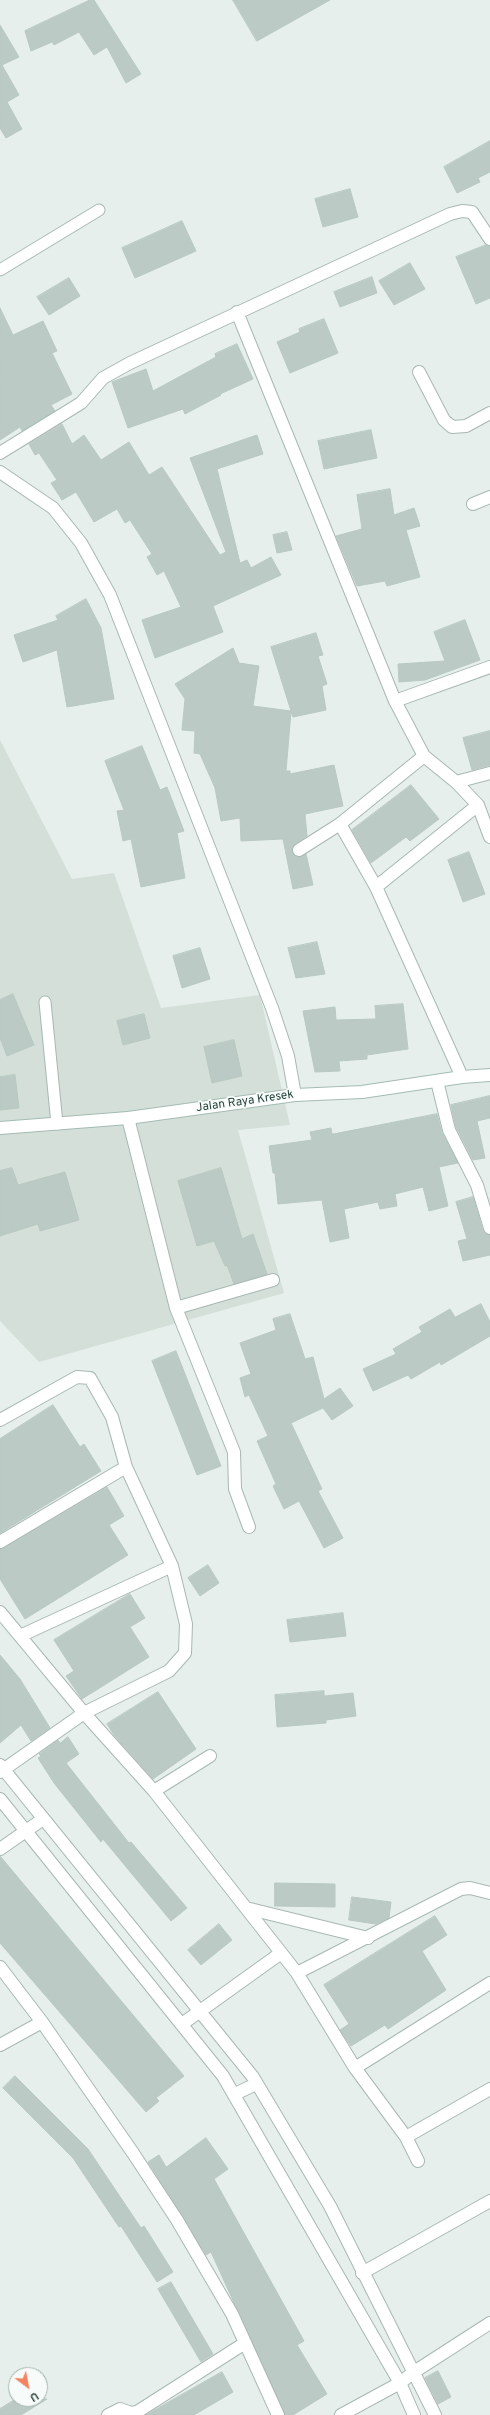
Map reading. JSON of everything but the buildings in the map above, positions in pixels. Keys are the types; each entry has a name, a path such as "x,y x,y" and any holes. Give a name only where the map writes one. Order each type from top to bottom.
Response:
{"street":[{"path":"0,453 80,403 103,378 130,362 450,214 462,211 472,212 490,239"},
{"path":"237,312 395,702 424,756 456,782 478,805 490,837"},
{"path":"419,372 444,420 452,426 466,426 490,413"},
{"path":"0,472 53,508 81,543 110,595 272,1008 288,1056 295,1095"},
{"path":"474,504 490,497"},
{"path":"395,702 490,667"},
{"path":"299,850 340,824 424,756"},
{"path":"456,782 490,772"},
{"path":"376,887 478,805"},
{"path":"340,824 376,887 462,1077"},
{"name":"Jalan Raya Kresek","path":"0,1128 128,1118 295,1095 362,1092 462,1077 490,1075"},
{"path":"437,1081 449,1130 477,1185 490,1228"},
{"path":"128,1118 176,1308 234,1452 235,1489 249,1527"},
{"path":"176,1308 273,1280"},
{"path":"0,1420 77,1377 90,1378 112,1417 126,1468 172,1566 186,1624 185,1653 169,1672 84,1713 1,1769 256,2084 330,2206 362,2273 435,2415"},
{"path":"0,1542 126,1468"},
{"path":"20,1636 172,1566"},
{"path":"0,1612 84,1713 154,1791 297,1973 355,2068 406,2137 418,2161"},
{"path":"154,1791 210,1756"},
{"path":"0,1799 224,2076 400,2383 414,2415"},
{"path":"0,1849 43,1819"},
{"path":"297,1973 462,1889 470,1888 490,1893"},
{"path":"246,1908 368,1938"},
{"path":"182,2024 200,2013 281,1953"},
{"path":"0,1968 42,2022 133,2153 177,2220 232,2314 278,2415"},
{"path":"355,2068 490,1982"},
{"path":"0,2045 42,2022"},
{"path":"235,2094 256,2084"},
{"path":"406,2137 490,2089"},
{"path":"362,2273 490,2200"},
{"path":"341,2415 400,2383 414,2372 489,2325"},
{"path":"108,2415 120,2409 131,2413 137,2412 245,2343"}],"lane":[{"path":"0,270 99,210"},
{"path":"45,1002 57,1124"}],"shaded area":[{"path":"0,740 72,879 114,873 161,1008 260,995 290,1125 238,1130 284,1293 39,1362 0,1321"}]}
